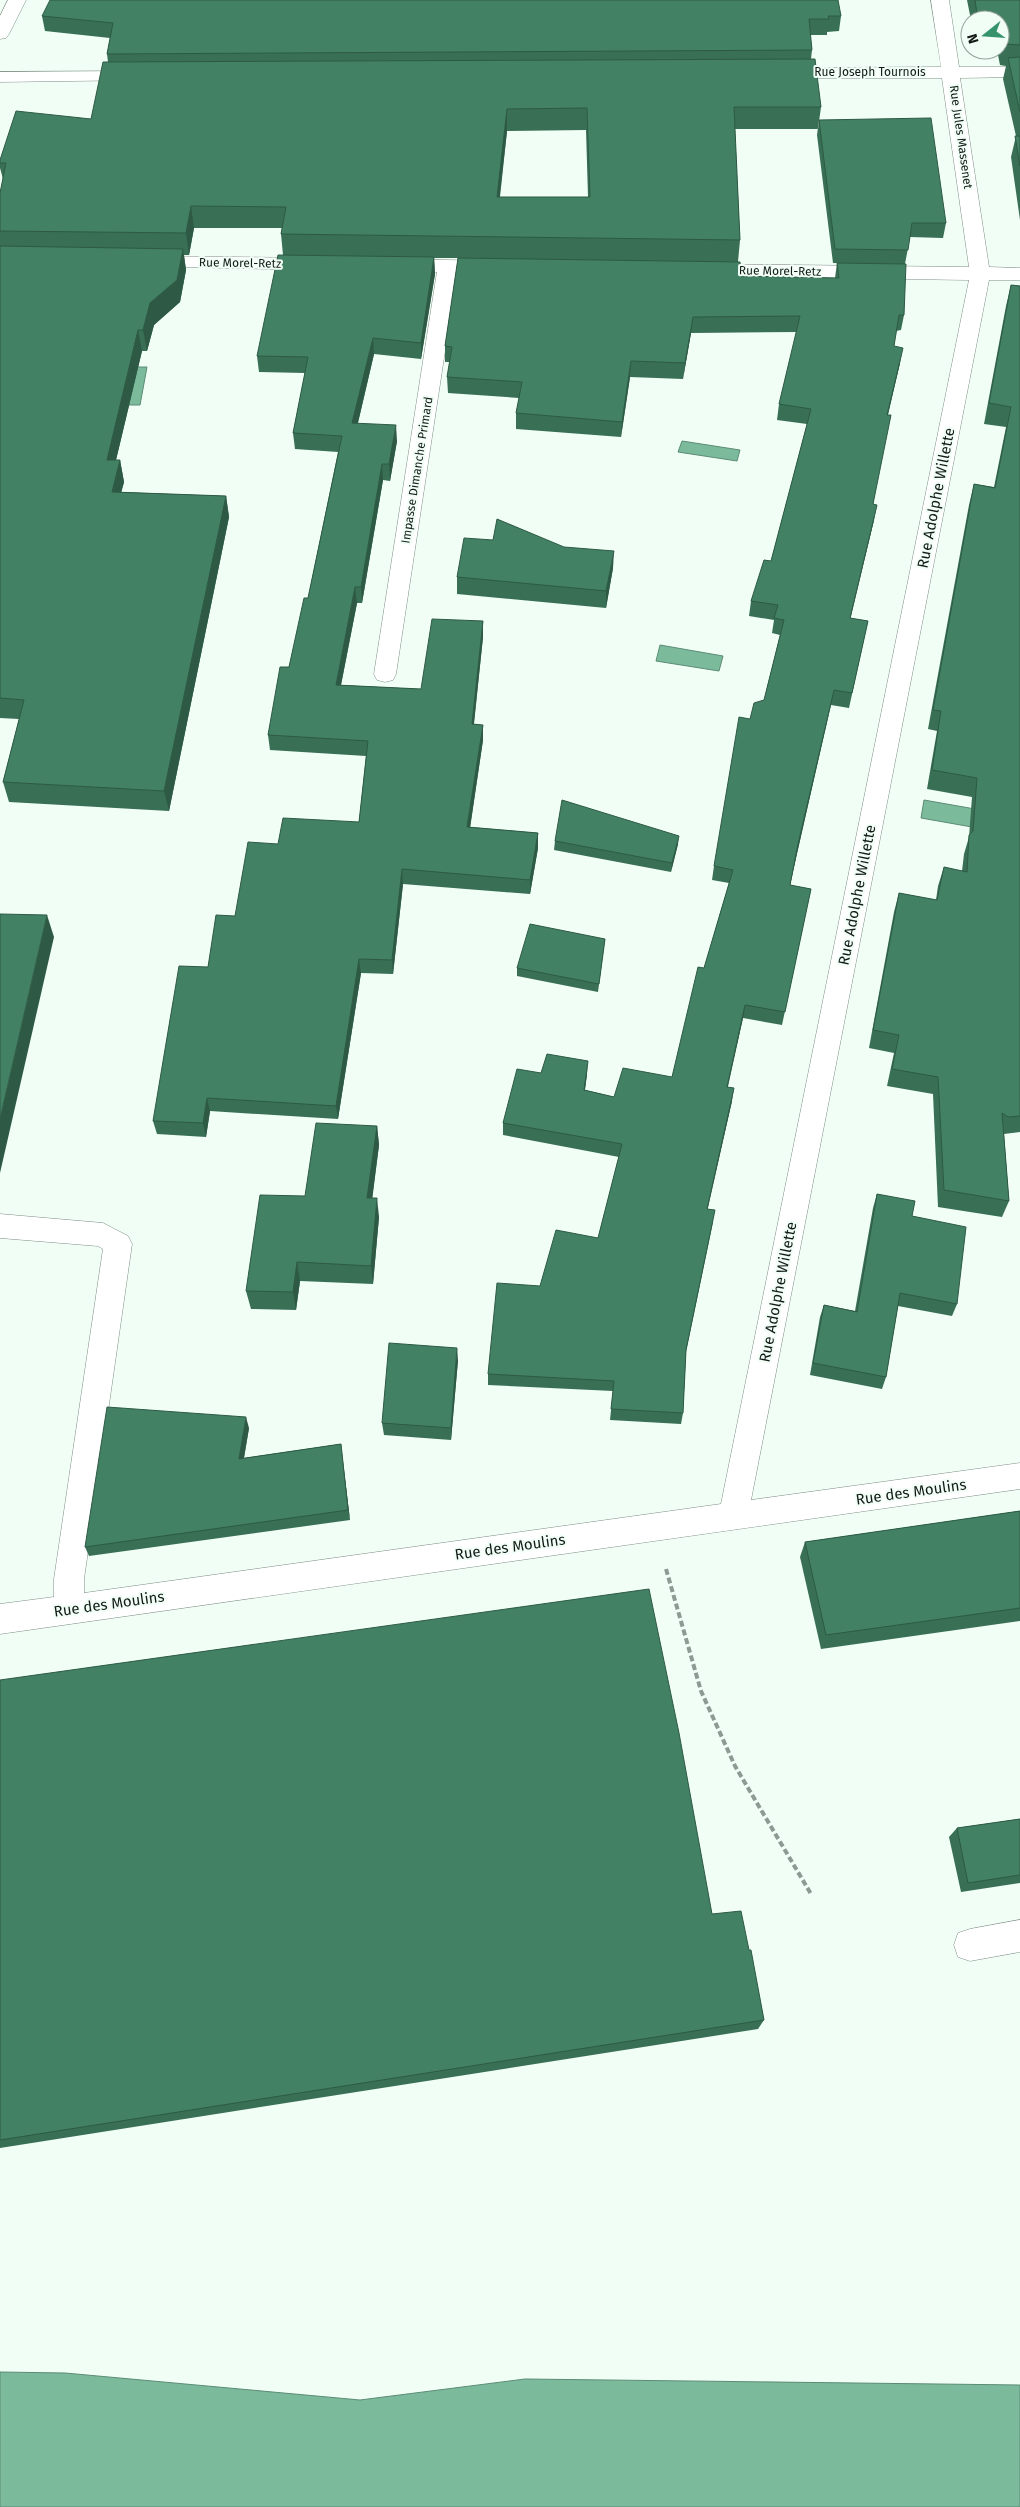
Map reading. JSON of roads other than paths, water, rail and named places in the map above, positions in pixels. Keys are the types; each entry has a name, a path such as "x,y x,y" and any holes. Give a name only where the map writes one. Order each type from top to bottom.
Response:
{"street":[{"path":"0,34 18,0"},
{"name":"Rue Jules Massenet","path":"940,0 980,274"},
{"name":"Rue Joseph Tournois","path":"763,73 1020,72"},
{"path":"0,77 155,76"},
{"name":"Rue Morel-Retz","path":"129,262 328,265"},
{"path":"378,265 517,267"},
{"name":"Impasse Dimanche Primard","path":"385,674 448,266"},
{"name":"Rue Morel-Retz","path":"684,269 1020,274"},
{"name":"Rue Adolphe Willette","path":"733,1516 980,274"},
{"path":"0,1226 103,1235 118,1244 69,1579 69,1609"},
{"name":"Rue des Moulins","path":"0,1619 1020,1476"},
{"path":"970,1944 1020,1936"}]}
